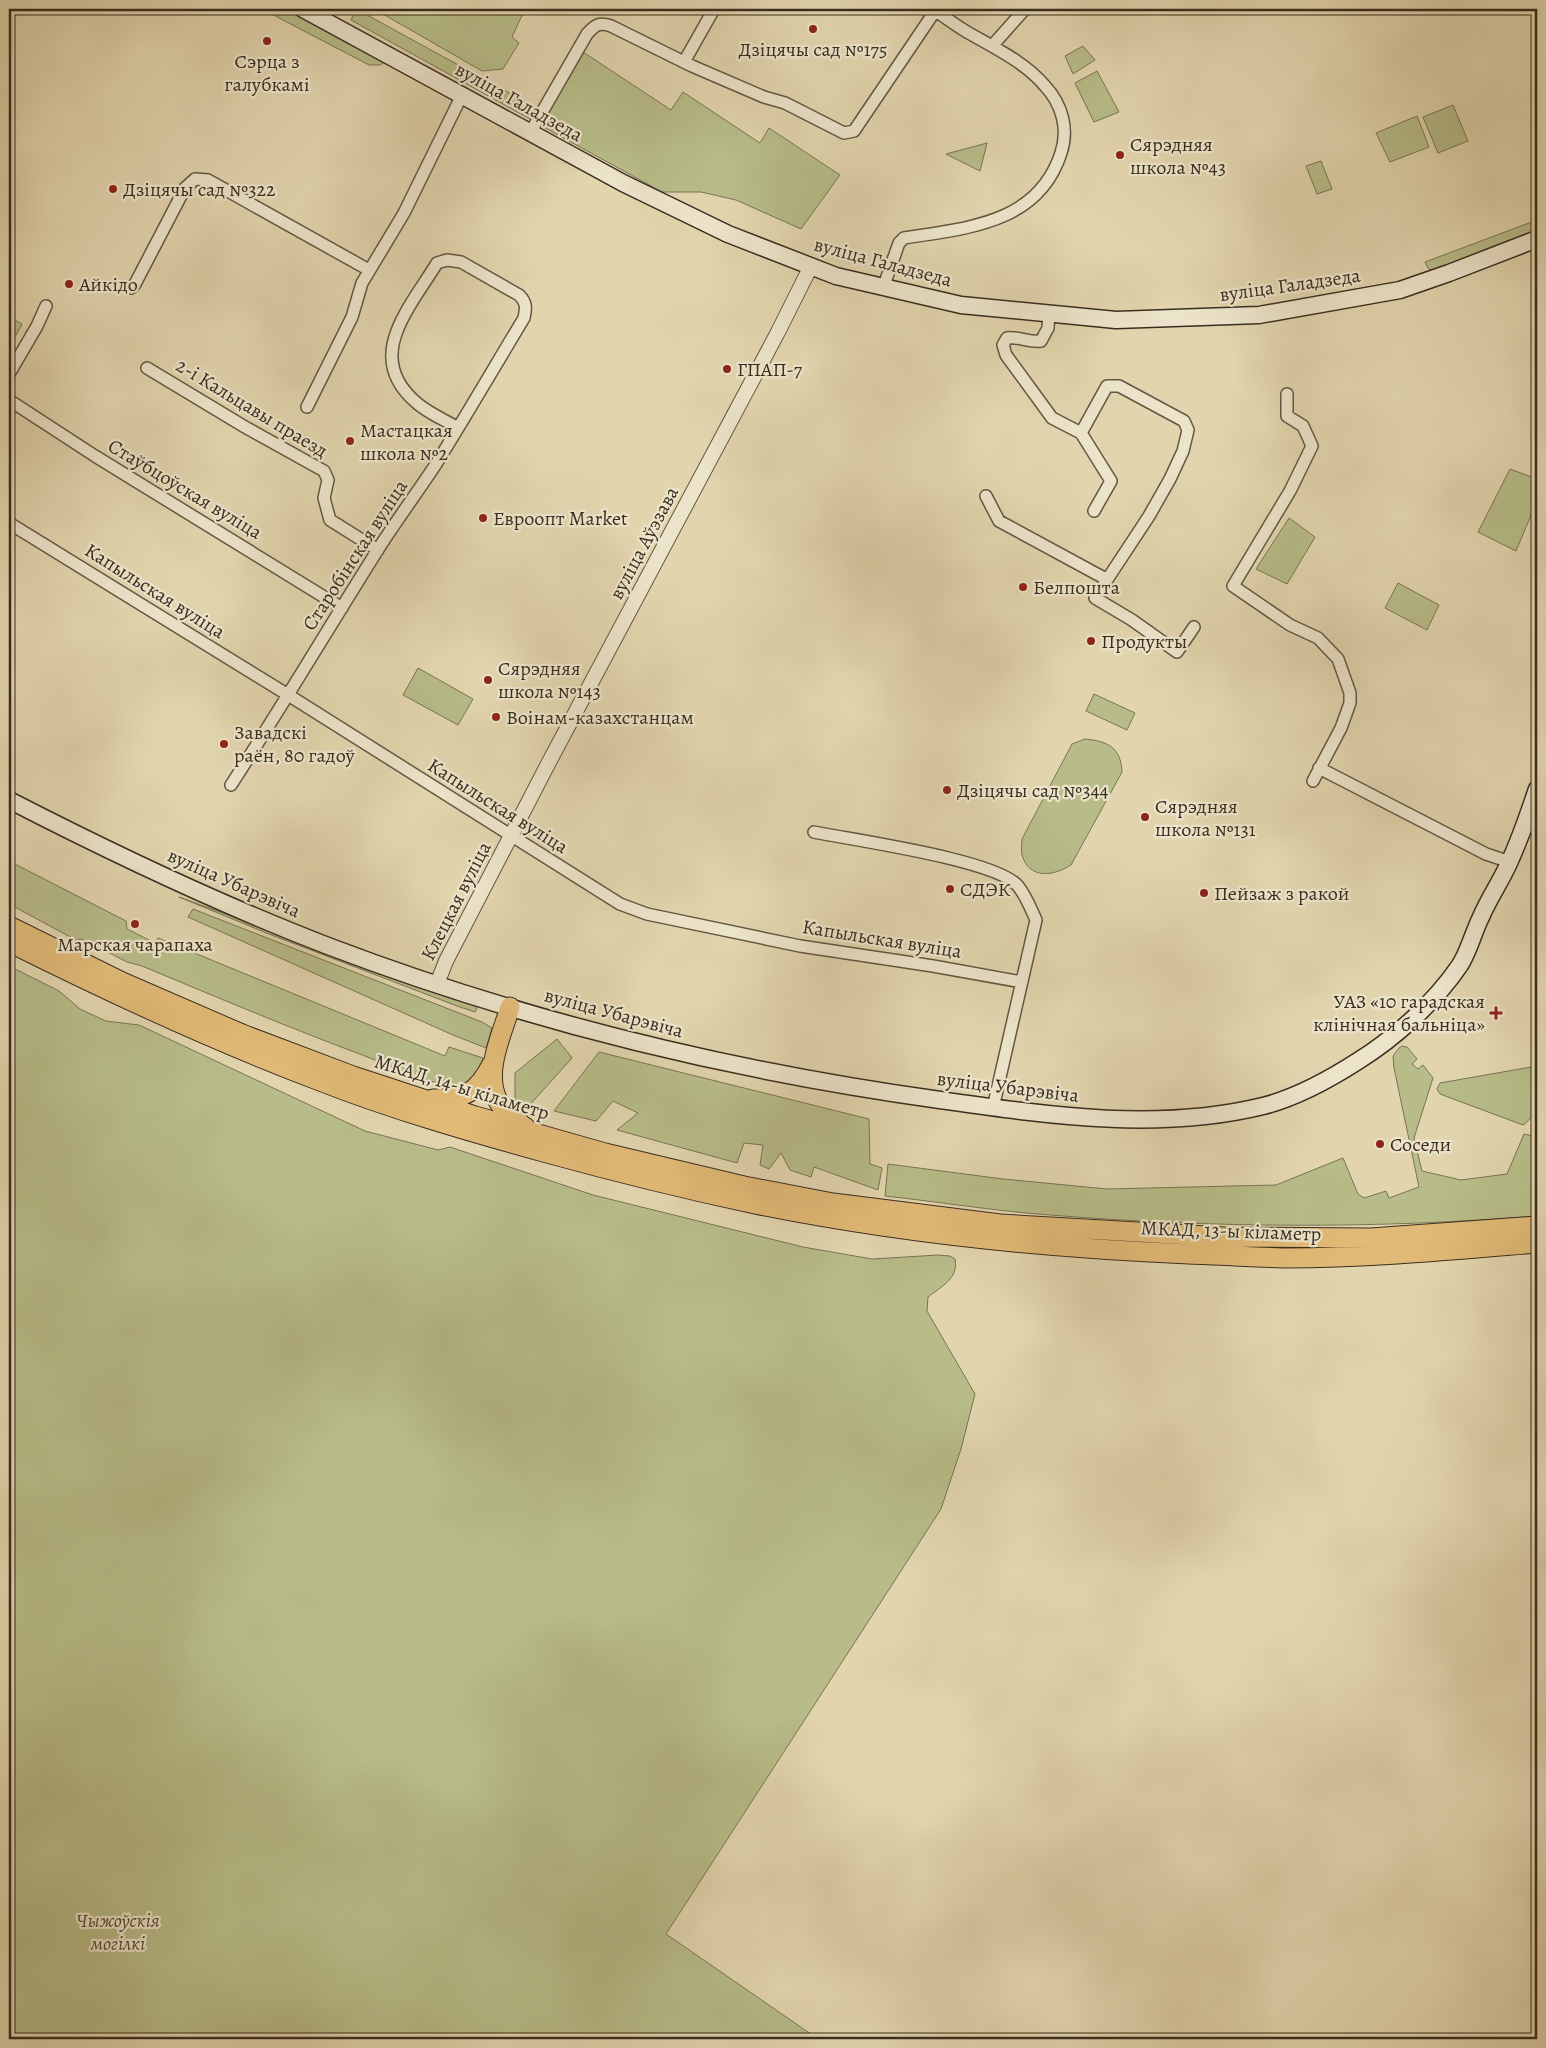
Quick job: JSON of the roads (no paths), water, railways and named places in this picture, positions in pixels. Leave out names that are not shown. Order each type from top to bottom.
[{"type":"highway","name":"МКАД, 14-ы кіламетр","points":[[9,926],[122,982],[242,1034],[353,1076],[424,1100],[605,1153],[744,1186],[924,1223]]},
{"type":"highway","name":"МКАД, 14-ы кіламетр","points":[[9,942],[112,993],[232,1046],[323,1082],[430,1120],[635,1177],[758,1204],[924,1223]]},
{"type":"highway","points":[[9,953],[28,952]]},
{"type":"highway","points":[[510,1007],[495,1059],[493,1084],[499,1102],[505,1110],[532,1133]]},
{"type":"highway","points":[[424,1100],[450,1099],[475,1090],[486,1076],[495,1059]]},
{"type":"highway","name":"МКАД, 13-ы кіламетр","points":[[924,1223],[1000,1224],[1225,1237],[1371,1238],[1537,1226]]},
{"type":"highway","name":"МКАД, 13-ы кіламетр","points":[[924,1223],[1117,1251],[1282,1258],[1384,1256],[1537,1243]]},
{"type":"main road","name":"вуліца Галадзеда","points":[[303,9],[685,215],[728,234],[836,276],[961,305],[1049,321],[1259,315],[1400,290],[1537,239]]},
{"type":"main road","name":"вуліца Галадзеда","points":[[1449,273],[1505,260],[1537,248]]},
{"type":"main road","name":"вуліца Убарэвіча","points":[[9,800],[158,872],[281,927],[374,963],[437,984],[603,1034],[751,1068],[831,1084],[993,1108],[1092,1118],[1169,1119],[1267,1105],[1319,1083],[1356,1063],[1397,1034],[1428,1002],[1462,962],[1480,918],[1510,862],[1537,789]]},
{"type":"street","points":[[684,62],[714,9]]},
{"type":"street","points":[[992,46],[1025,9]]},
{"type":"street","points":[[530,133],[587,34],[594,26],[601,23],[611,26],[684,62],[764,97],[785,103],[844,132],[851,133],[933,10],[1029,70],[1045,84],[1055,98],[1062,116],[1065,139],[1060,156],[1042,190],[1029,202],[1013,212],[994,221],[971,227],[904,238],[899,243],[884,288]]},
{"type":"street","points":[[307,407],[352,317],[362,283],[404,213],[462,95]]},
{"type":"street","points":[[131,288],[135,284],[185,188],[195,179],[208,180],[369,270]]},
{"type":"street","name":"Старобінская вуліца","points":[[231,785],[289,696],[378,550],[436,464],[458,428],[524,318],[526,307],[524,300],[519,295],[461,262],[447,260],[437,263],[400,322],[392,366],[398,383],[419,405],[458,428]]},
{"type":"street","name":"вуліца Аўэзава","points":[[511,837],[811,266]]},
{"type":"street","points":[[9,374],[37,326],[46,306]]},
{"type":"street","points":[[1049,321],[1041,341],[1033,342],[1015,337],[1007,338],[1003,345],[1006,355],[1052,418],[1081,433],[1111,481],[1094,511]]},
{"type":"street","name":"2-і Кальцавы праезд","points":[[147,368],[245,427],[324,471],[328,480],[324,498],[330,520],[378,550]]},
{"type":"street","points":[[1081,433],[1107,386],[1119,386],[1184,420],[1188,430],[1183,451],[1170,479],[1149,516],[1095,598],[1132,620],[1176,652],[1194,626]]},
{"type":"street","points":[[1287,394],[1287,416],[1303,426],[1312,446],[1290,491],[1233,586],[1290,625],[1318,638],[1338,659],[1350,693],[1350,703],[1341,728],[1313,781]]},
{"type":"street","name":"Стаўбцоўская вуліца","points":[[9,400],[95,456],[342,608]]},
{"type":"street","points":[[986,496],[999,521],[1106,579]]},
{"type":"street","name":"Капыльская вуліца","points":[[9,523],[289,696],[611,899],[647,914],[800,946],[933,966],[1022,982]]},
{"type":"street","points":[[1319,768],[1486,854],[1510,862]]},
{"type":"street","points":[[814,832],[962,861],[1000,874],[1018,886],[1036,920],[993,1108]]},
{"type":"street","name":"Клецкая вуліца","points":[[437,984],[446,961],[511,837]]},
{"type":"place","name":"Дзіцячы сад №175","points":[[813,29]]},
{"type":"place","name":"Сэрца з галубкамі","points":[[267,41]]},
{"type":"place","name":"Сярэдняя школа №43","points":[[1120,155]]},
{"type":"place","name":"Дзіцячы сад №322","points":[[113,189]]},
{"type":"place","name":"Айкідо","points":[[69,284]]},
{"type":"place","name":"ГПАП-7","points":[[727,369]]},
{"type":"place","name":"Мастацкая школа №2","points":[[350,441]]},
{"type":"place","name":"Евроопт Market","points":[[483,518]]},
{"type":"place","name":"Белпошта","points":[[1023,587]]},
{"type":"place","name":"Продукты","points":[[1091,641]]},
{"type":"place","name":"Сярэдняя школа №143","points":[[488,680]]},
{"type":"place","name":"Воінам-казахстанцам","points":[[496,717]]},
{"type":"place","name":"Завадскі раён, 80 гадоў","points":[[224,744]]},
{"type":"place","name":"Дзіцячы сад №344","points":[[947,790]]},
{"type":"place","name":"Сярэдняя школа №131","points":[[1145,817]]},
{"type":"place","name":"СДЭК","points":[[950,889]]},
{"type":"place","name":"Пейзаж з ракой","points":[[1204,893]]},
{"type":"place","name":"Марская чарапаха","points":[[135,924]]},
{"type":"place","name":"УАЗ «10 гарадская клінічная бальніца»","points":[[1496,1013]]},
{"type":"place","name":"Соседи","points":[[1380,1144]]},
{"type":"park label","name":"Чыжоўскія могілкі","points":[[118,1932]]}]
